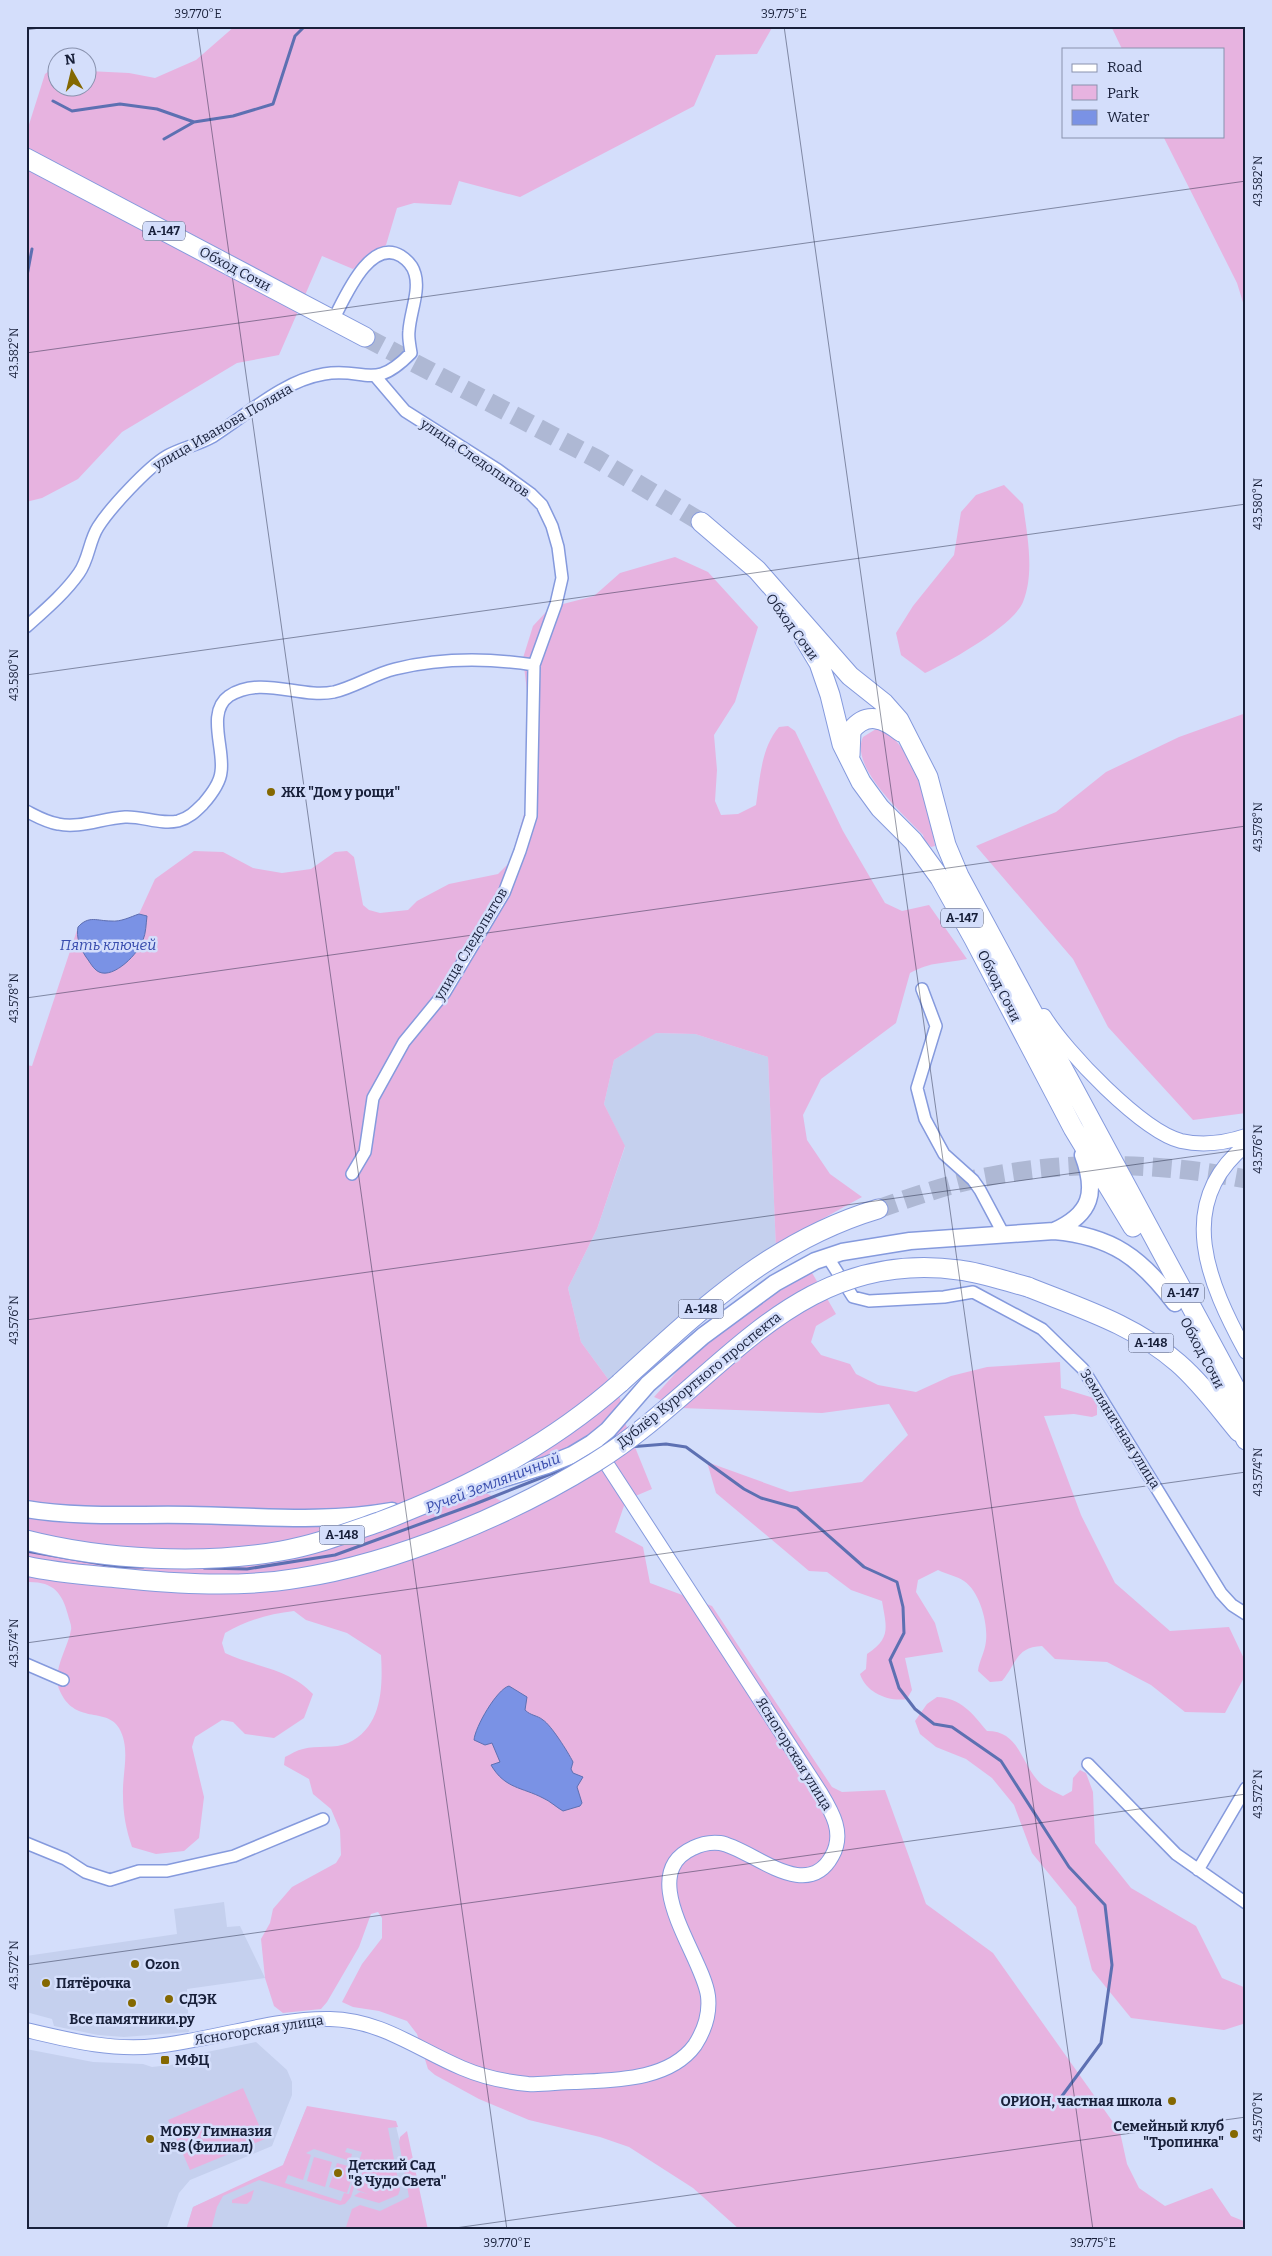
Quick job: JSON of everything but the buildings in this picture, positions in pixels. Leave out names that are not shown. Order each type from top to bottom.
[{"type":"main road","name":"Обход Сочи","points":[[26,158],[365,337]]},
{"type":"main road","name":"Обход Сочи","points":[[701,522],[772,586],[850,676],[892,710],[909,739],[933,791],[952,861],[1122,1176]]},
{"type":"main road","name":"Обход Сочи","points":[[733,550],[800,633],[819,663],[830,695],[842,744],[861,782],[871,797],[913,841],[940,878],[1073,1128],[1158,1269],[1215,1373],[1246,1440]]},
{"type":"main road","name":"А-147","points":[[851,762],[849,744],[851,731],[855,726],[870,718],[885,720],[909,739]]},
{"type":"main road","name":"А-147","points":[[1054,1231],[1077,1218],[1090,1198],[1090,1172],[1073,1128]]},
{"type":"main road","name":"А-147","points":[[1122,1176],[1142,1205],[1246,1381]]},
{"type":"main road","name":"А-147","points":[[1122,1176],[1137,1208],[1246,1408]]},
{"type":"main road","name":"А-148","points":[[26,1540],[98,1554],[173,1558],[253,1556],[317,1542],[425,1503],[514,1459],[562,1430],[620,1383],[726,1289],[757,1267],[826,1228],[878,1209]]},
{"type":"main road","name":"А-147","points":[[1054,1231],[1093,1237],[1114,1245],[1155,1277],[1175,1303]]},
{"type":"main road","points":[[26,1508],[62,1515],[205,1516],[312,1520],[363,1516],[394,1511],[494,1482],[572,1455],[608,1430],[648,1384],[703,1336],[775,1283],[827,1256],[910,1241],[1054,1231]]},
{"type":"main road","name":"Дублёр Курортного проспекта","points":[[26,1566],[133,1580],[212,1584],[260,1583],[300,1578],[354,1566],[436,1540],[515,1505],[596,1462],[647,1426],[774,1318],[824,1289],[875,1272],[930,1268],[986,1275],[1028,1288],[1128,1329],[1165,1352],[1196,1381],[1246,1440]]},
{"type":"street","points":[[333,320],[355,278],[372,261],[389,253],[397,254],[411,264],[415,274],[416,286],[409,332],[411,354],[394,370],[376,377]]},
{"type":"street","name":"улица Иванова Поляна","points":[[26,627],[64,591],[80,572],[98,527],[155,464],[168,456],[211,437],[264,402],[312,377],[337,373],[376,377]]},
{"type":"street","name":"улица Следопытов","points":[[352,1174],[365,1152],[374,1098],[404,1042],[445,992],[500,901],[520,851],[531,816],[534,665],[556,604],[562,578],[558,547],[552,526],[542,505],[498,470],[405,410],[376,377]]},
{"type":"street","points":[[26,811],[46,821],[70,825],[128,817],[169,822],[193,815],[207,800],[218,780],[221,765],[218,717],[222,704],[229,696],[238,692],[261,688],[334,692],[394,669],[446,662],[493,661],[534,665]]},
{"type":"street","name":"А-147","points":[[1010,970],[1026,986],[1065,1046],[1146,1122],[1171,1138],[1197,1143],[1221,1143],[1246,1136]]},
{"type":"street","points":[[922,989],[936,1026],[917,1088],[925,1119],[937,1145],[944,1154],[966,1173],[980,1190],[1004,1235]]},
{"type":"street","name":"А-147","points":[[1246,1145],[1224,1165],[1212,1184],[1206,1208],[1204,1231],[1207,1255],[1214,1284],[1225,1314],[1246,1352]]},
{"type":"street","name":"Земляничная улица","points":[[827,1256],[854,1297],[869,1301],[944,1297],[973,1292],[1042,1329],[1083,1369],[1221,1593],[1232,1605],[1246,1614]]},
{"type":"street","name":"Ясногорская улица","points":[[26,2030],[95,2046],[136,2048],[299,2021],[330,2019],[377,2026],[462,2068],[496,2079],[530,2084],[620,2079],[650,2073],[674,2064],[693,2047],[701,2035],[707,2017],[708,1996],[702,1976],[669,1898],[669,1879],[673,1866],[681,1855],[693,1848],[719,1843],[729,1845],[776,1870],[793,1874],[809,1873],[822,1868],[831,1857],[836,1845],[838,1829],[834,1816],[820,1792],[592,1442]]},
{"type":"street","points":[[26,1664],[63,1680]]},
{"type":"street","points":[[1088,1764],[1176,1854],[1246,1903]]},
{"type":"street","points":[[1198,1870],[1246,1788]]},
{"type":"street","points":[[26,1843],[65,1859],[85,1872],[110,1880],[139,1871],[167,1870],[234,1856],[323,1819]]},
{"type":"shaded area","points":[[655,1033],[695,1034],[768,1057],[776,1250],[619,1394],[581,1342],[568,1288],[597,1229],[625,1147],[604,1104],[614,1060]]},
{"type":"shaded area","points":[[224,1902],[227,1927],[240,1926],[265,1978],[187,1989],[189,2032],[124,2037],[98,2035],[54,2026],[52,2019],[26,2012],[26,1956],[177,1934],[174,1909]]},
{"type":"shaded area","name":"МОБУ Гимназия №8 (Филиал)","points":[[256,2042],[287,2070],[292,2082],[292,2095],[272,2146],[190,2180],[179,2193],[166,2230],[27,2230],[26,2049],[93,2062],[143,2064],[152,2067],[178,2064],[197,2054]]},
{"type":"shaded area","name":"Детский Сад \"8 Чудо Света\"","points":[[306,2109],[396,2126],[420,2230],[186,2230],[193,2207],[282,2168]]},
{"type":"green space","points":[[235,26],[773,26],[757,54],[716,55],[694,106],[520,197],[459,181],[451,205],[414,203],[397,208],[386,245],[353,269],[322,256],[279,355],[237,363],[122,432],[78,479],[42,498],[26,502],[26,134],[45,74],[48,72],[48,98],[98,98],[98,71],[129,73],[155,78],[196,60]]},
{"type":"green space","points":[[1111,26],[1246,26],[1246,312],[1237,283],[1164,138],[1224,138],[1224,48],[1122,48]]},
{"type":"green space","points":[[1004,485],[1023,504],[1028,541],[1029,578],[1023,602],[1007,622],[994,632],[964,652],[925,673],[901,655],[896,633],[913,606],[954,555],[961,512],[976,495]]},
{"type":"green space","points":[[675,557],[708,572],[758,627],[735,702],[714,735],[717,770],[715,801],[721,815],[738,814],[756,805],[760,774],[768,744],[779,727],[788,726],[795,731],[843,831],[885,903],[902,911],[929,905],[967,959],[932,965],[910,973],[896,1023],[821,1079],[803,1115],[807,1140],[830,1174],[862,1197],[815,1223],[776,1250],[768,1057],[695,1034],[656,1033],[614,1060],[604,1104],[625,1146],[597,1229],[568,1288],[581,1342],[619,1394],[626,1425],[652,1489],[626,1500],[615,1532],[643,1547],[650,1583],[712,1606],[832,1787],[842,1792],[885,1790],[926,1904],[993,1953],[1120,2132],[1127,2164],[1139,2188],[1165,2206],[1212,2188],[1231,2216],[1246,2222],[1246,2230],[740,2230],[693,2188],[629,2147],[600,2137],[529,2120],[479,2099],[435,2075],[428,2069],[417,2034],[407,2021],[379,2011],[353,2007],[342,2002],[362,1964],[382,1938],[382,1918],[378,1912],[371,1914],[359,1947],[321,2009],[283,2013],[274,2006],[265,1978],[261,1939],[270,1923],[273,1909],[292,1887],[336,1863],[341,1855],[340,1830],[331,1809],[313,1794],[309,1779],[284,1765],[285,1757],[303,1749],[343,1745],[359,1736],[368,1727],[378,1705],[381,1655],[347,1633],[306,1620],[294,1611],[258,1618],[225,1633],[222,1643],[225,1653],[282,1673],[304,1685],[313,1694],[304,1718],[274,1738],[245,1734],[233,1722],[222,1720],[195,1737],[192,1747],[204,1797],[199,1838],[184,1851],[156,1854],[132,1847],[130,1841],[123,1802],[125,1744],[119,1728],[106,1718],[81,1712],[73,1708],[65,1700],[59,1689],[57,1682],[59,1667],[71,1628],[66,1607],[59,1594],[50,1586],[26,1582],[26,1065],[32,1066],[78,927],[90,920],[118,921],[139,914],[155,879],[194,851],[223,852],[253,868],[282,873],[311,869],[335,852],[347,851],[354,857],[363,905],[369,910],[380,913],[408,910],[417,901],[449,884],[498,874],[510,862],[527,804],[530,716],[523,658],[533,626],[546,612],[563,604],[594,596],[620,573]],"holes":[[[554,1470],[551,1498],[518,1510],[486,1493],[484,1485]]]},
{"type":"green space","points":[[1246,713],[1246,1113],[1193,1120],[1108,1027],[1073,959],[976,846],[1056,812],[1106,772],[1179,737]]},
{"type":"green space","points":[[876,729],[882,729],[892,736],[910,758],[926,801],[935,846],[931,847],[923,835],[892,803],[871,776],[864,762],[861,749],[863,737]]},
{"type":"green space","points":[[811,1271],[836,1314],[816,1326],[811,1342],[821,1355],[850,1364],[856,1374],[878,1385],[916,1392],[951,1376],[987,1367],[1060,1362],[1061,1388],[1097,1399],[1097,1415],[1092,1417],[1074,1414],[1044,1416],[1081,1515],[1115,1583],[1170,1631],[1229,1627],[1246,1663],[1246,1674],[1225,1713],[1185,1712],[1151,1685],[1107,1662],[1055,1659],[1042,1646],[1027,1649],[1018,1657],[1002,1681],[990,1682],[978,1671],[986,1634],[986,1626],[979,1600],[970,1586],[964,1581],[938,1570],[918,1580],[916,1592],[935,1623],[943,1652],[905,1658],[912,1690],[907,1699],[893,1699],[879,1695],[867,1686],[860,1674],[866,1669],[867,1654],[884,1637],[886,1625],[882,1601],[851,1590],[827,1572],[809,1571],[716,1493],[707,1462],[790,1492],[862,1482],[908,1435],[889,1404],[822,1413],[680,1408],[654,1397],[727,1316]]},
{"type":"green space","points":[[937,1697],[959,1703],[987,1731],[998,1732],[1006,1736],[1013,1742],[1039,1782],[1053,1791],[1063,1796],[1072,1791],[1073,1778],[1080,1770],[1086,1773],[1093,1792],[1095,1843],[1131,1888],[1196,1926],[1222,1978],[1246,1988],[1246,2023],[1224,2030],[1131,2018],[1092,1970],[1076,1907],[1032,1853],[1014,1805],[992,1778],[966,1759],[936,1747],[920,1734],[915,1721],[927,1704]]},
{"type":"green space","points":[[243,2088],[265,2139],[190,2170],[168,2120]]},
{"type":"green space","points":[[307,2106],[396,2121],[398,2127],[388,2128],[400,2190],[398,2195],[379,2203],[354,2196],[360,2192],[368,2194],[357,2190],[364,2166],[358,2164],[362,2152],[347,2148],[345,2152],[352,2154],[350,2161],[314,2149],[306,2153],[311,2155],[303,2180],[288,2175],[285,2183],[341,2201],[344,2193],[349,2194],[357,2167],[360,2168],[351,2197],[345,2204],[340,2205],[259,2180],[223,2196],[217,2207],[211,2230],[186,2230],[193,2207],[283,2165]]},
{"type":"green space","points":[[407,2131],[428,2230],[345,2230],[352,2209],[360,2205],[380,2211],[409,2197],[399,2142],[400,2137]]},
{"type":"green space","points":[[314,2157],[332,2162],[325,2187],[307,2181]]},
{"type":"green space","points":[[337,2163],[355,2168],[347,2193],[329,2187]]},
{"type":"green space","points":[[254,2190],[251,2200],[247,2204],[232,2203],[232,2200]]},
{"type":"water","name":"Пять ключей","points":[[139,914],[147,916],[144,937],[137,951],[125,964],[112,972],[97,971],[80,946],[78,927],[90,920],[118,921]]},
{"type":"water","points":[[509,1686],[527,1697],[525,1710],[541,1718],[550,1727],[573,1762],[571,1769],[573,1773],[583,1777],[577,1787],[582,1803],[580,1806],[563,1811],[546,1799],[508,1783],[496,1773],[491,1765],[500,1762],[492,1743],[485,1745],[474,1740],[478,1726],[487,1709],[499,1694]]},
{"type":"waterway","points":[[164,139],[194,122],[233,116],[273,104],[295,36],[305,26]]},
{"type":"waterway","points":[[53,101],[72,111],[120,104],[157,109],[194,122]]},
{"type":"waterway","points":[[26,281],[32,249]]},
{"type":"waterway","name":"Ручей Земляничный","points":[[607,1441],[614,1436],[618,1439]]},
{"type":"waterway","name":"Ручей Земляничный","points":[[629,1447],[666,1444],[686,1447],[744,1489],[761,1498],[797,1508],[864,1567],[897,1582],[903,1607],[904,1633],[890,1660],[899,1688],[915,1709],[934,1724],[952,1727],[1001,1761],[1069,1867],[1105,1905],[1112,1965],[1101,2043],[1062,2096]]},
{"type":"waterway","name":"Ручей Земляничный","points":[[204,1568],[247,1569],[335,1555],[475,1504],[571,1466],[585,1456]]},
{"type":"waterway","name":"Ручей Земляничный","points":[[26,1551],[119,1567],[143,1567]]},
{"type":"tunnel","points":[[365,337],[597,459],[701,522]]},
{"type":"tunnel","points":[[878,1209],[962,1182],[1054,1167],[1151,1167],[1246,1179]]},
{"type":"place","name":"ЖК \"Дом у рощи\"","points":[[271,792]]},
{"type":"place","name":"Ozon","points":[[135,1964]]},
{"type":"place","name":"Пятёрочка","points":[[46,1983]]},
{"type":"place","name":"СДЭК","points":[[169,1999]]},
{"type":"place","name":"Все памятники.ру","points":[[132,2003]]},
{"type":"place","name":"МФЦ","points":[[165,2060]]},
{"type":"place","name":"ОРИОН, частная школа","points":[[1172,2101]]},
{"type":"place","name":"Семейный клуб \"Тропинка\"","points":[[1234,2134]]},
{"type":"place","name":"МОБУ Гимназия №8 (Филиал)","points":[[150,2139]]},
{"type":"place","name":"Детский Сад \"8 Чудо Света\"","points":[[338,2173]]}]
